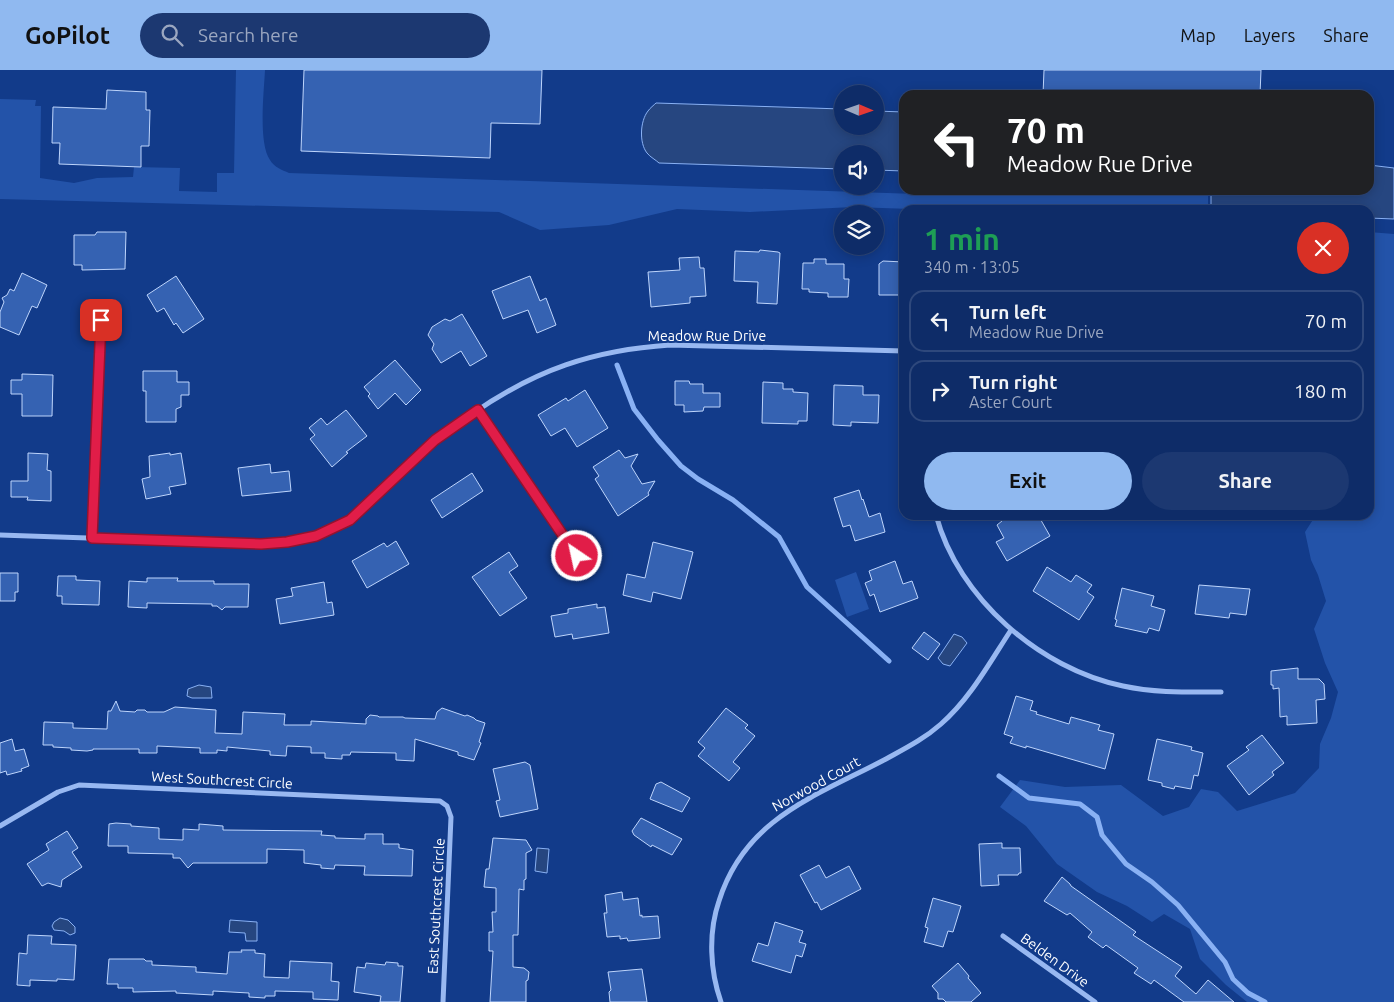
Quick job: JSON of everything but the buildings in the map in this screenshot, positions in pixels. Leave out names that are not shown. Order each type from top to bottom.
[{"type":"street","points":[[92,538],[101,320]]},
{"type":"street","name":"Meadow Rue Drive","points":[[0,534],[261,544],[287,542],[316,536],[350,520],[435,440],[511,388],[559,366],[591,356],[635,348],[670,345],[899,351]]},
{"type":"street","points":[[478,410],[577,556]]},
{"type":"street","points":[[938,520],[948,548],[963,574],[980,597],[1012,630],[1033,648],[1058,663],[1091,677],[1122,686],[1154,691],[1221,692]]},
{"type":"street","name":"Norwood Court","points":[[721,1002],[713,968],[712,940],[715,911],[733,866],[749,844],[767,826],[787,811],[911,746],[941,724],[959,706],[1012,630]]},
{"type":"street","name":"West Southcrest Circle","points":[[0,826],[58,792],[79,785],[435,800],[444,803],[450,810]]},
{"type":"street","name":"East Southcrest Circle","points":[[443,1002],[451,837],[450,810]]},
{"type":"street","name":"Belden Drive","points":[[1003,936],[1095,1002]]},
{"type":"shaded area","points":[[236,70],[265,70],[263,130],[266,152],[274,165],[289,173],[834,191],[834,195],[884,195],[884,193],[899,193],[899,195],[1208,195],[1208,205],[899,205],[899,209],[884,208],[884,205],[834,205],[834,208],[750,212],[677,209],[609,225],[540,230],[499,212],[0,199],[0,99],[36,100],[35,106],[41,106],[40,178],[74,183],[97,178],[133,177],[134,167],[180,168],[179,191],[217,192],[217,173],[234,173]]},
{"type":"shaded area","points":[[656,103],[834,109],[834,135],[884,135],[884,111],[899,112],[899,171],[884,170],[884,145],[834,145],[834,169],[659,163],[644,149],[642,126],[645,115]]},
{"type":"shaded area","points":[[1374,166],[1394,168],[1394,219],[1374,218],[1374,205],[1211,205],[1211,195],[1374,195]]},
{"type":"shaded area","points":[[1374,232],[1394,234],[1394,1002],[1247,1002],[1226,985],[1200,959],[1190,929],[1164,914],[1152,922],[1127,906],[1097,892],[1057,864],[1026,826],[1000,807],[1020,780],[1065,787],[1121,785],[1163,816],[1189,807],[1201,789],[1218,792],[1237,811],[1295,793],[1319,768],[1320,744],[1331,718],[1338,692],[1325,663],[1314,629],[1326,601],[1311,560],[1305,532],[1313,520],[1374,520]]},
{"type":"shaded area","points":[[856,572],[869,609],[847,617],[835,580]]},
{"type":"shaded area","points":[[954,634],[962,637],[967,643],[950,666],[943,664],[938,658]]},
{"type":"shaded area","points":[[199,685],[211,687],[212,698],[192,698],[187,696],[188,689]]},
{"type":"shaded area","points":[[537,848],[549,849],[547,873],[535,871]]},
{"type":"shaded area","points":[[60,918],[68,920],[75,927],[75,933],[70,935],[64,931],[54,930],[52,926],[54,922]]},
{"type":"shaded area","points":[[230,920],[257,922],[257,941],[246,941],[245,933],[229,932]]},
{"type":"waterway","points":[[617,365],[634,409],[681,466],[698,479],[733,500],[779,537],[807,587],[889,661]]},
{"type":"waterway","points":[[999,776],[1029,798],[1080,804],[1097,817],[1102,835],[1126,864],[1152,882],[1178,905],[1225,962],[1233,979],[1248,993],[1265,1002]]},
{"type":"route","points":[[101,320],[92,538],[261,544],[287,542],[316,536],[350,520],[435,440],[478,410],[577,556]]}]
